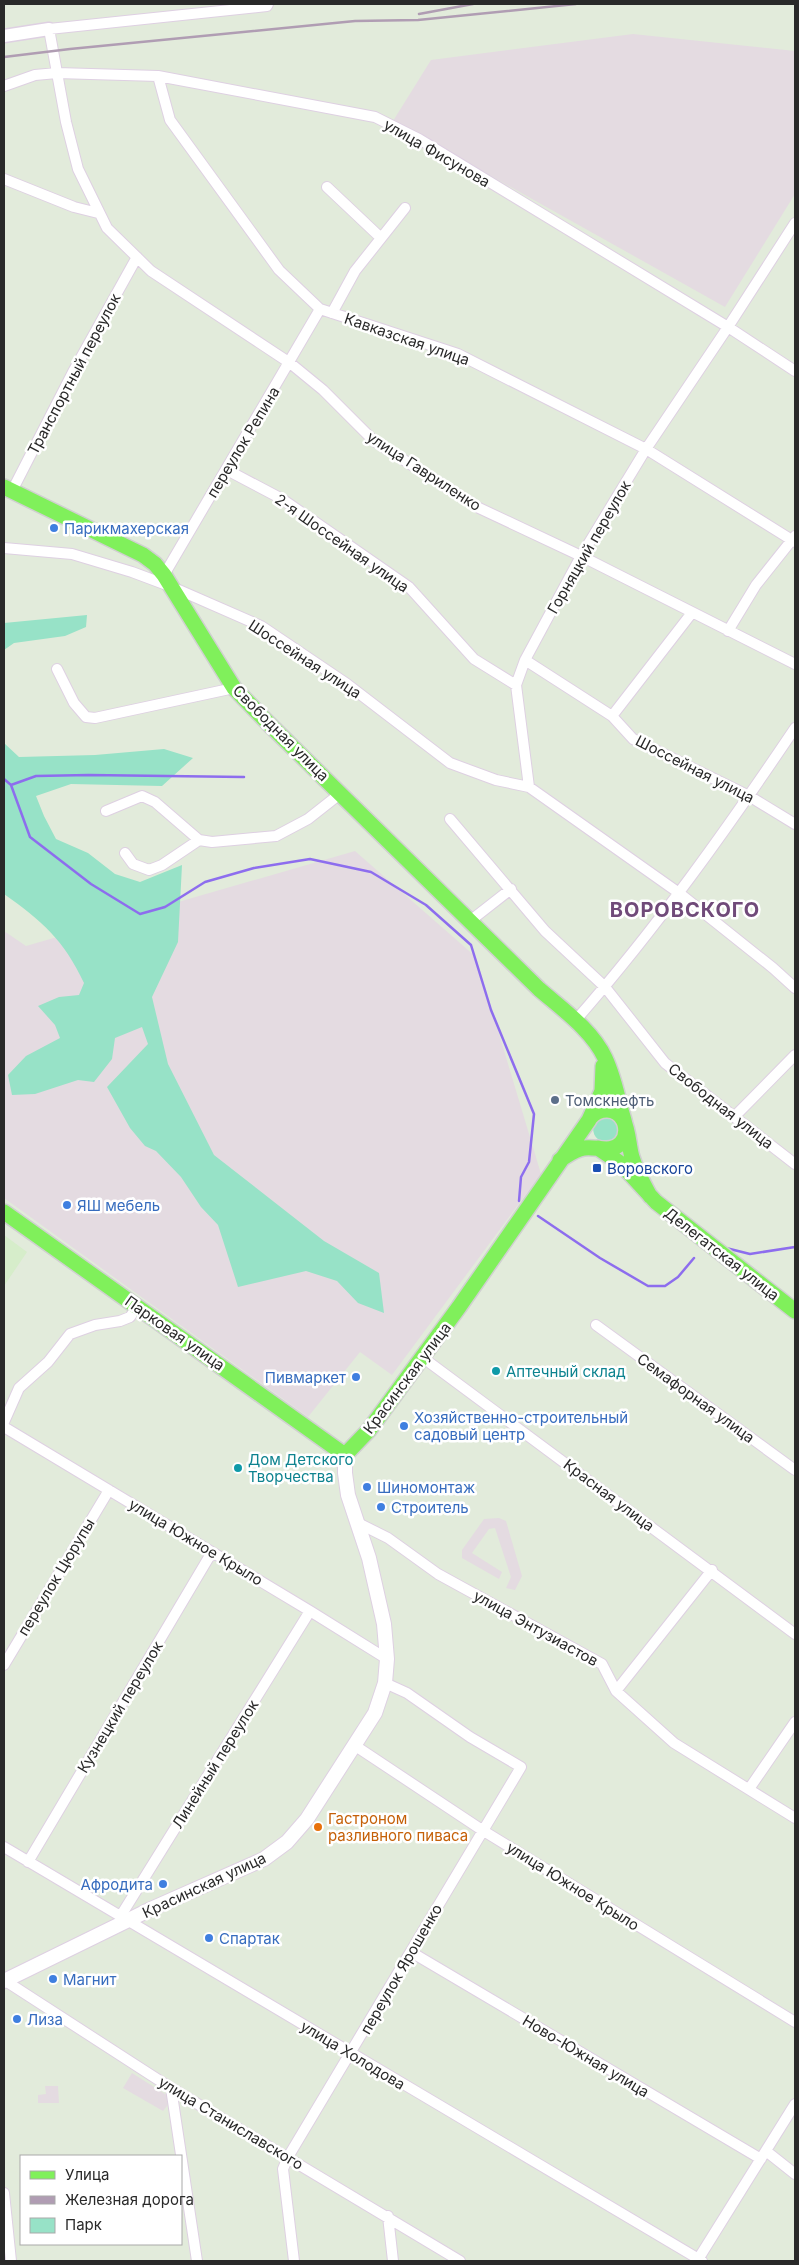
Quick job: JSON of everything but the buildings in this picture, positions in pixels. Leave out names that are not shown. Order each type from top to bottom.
[{"type":"main road","name":"Шоссейная улица","points":[[8,489],[142,555],[155,564],[168,581]]},
{"type":"main road","name":"Свободная улица","points":[[168,581],[234,688],[268,724],[575,1021],[599,1047]]},
{"type":"main road","name":"Красинская улица","points":[[4,1980],[123,1919],[275,1853],[297,1833],[375,1713],[384,1683],[387,1659],[384,1624],[358,1523],[348,1495],[344,1473],[345,1455],[369,1430],[589,1120],[598,1102],[604,1083],[603,1060],[599,1047]]},
{"type":"main road","name":"Делегатская улица","points":[[599,1047],[613,1080],[626,1127],[632,1158],[650,1196]]},
{"type":"main road","points":[[560,1160],[578,1149],[592,1147],[601,1149],[611,1149],[620,1144],[625,1135],[626,1127],[620,1115],[611,1110],[601,1110],[589,1120],[587,1135],[592,1144],[601,1149]]},
{"type":"main road","name":"Делегатская улица","points":[[601,1149],[620,1163],[650,1196],[795,1311]]},
{"type":"main road","name":"Парковая улица","points":[[4,1212],[345,1455]]},
{"type":"street","points":[[4,36],[50,29],[267,5]]},
{"type":"street","name":"улица Гавриленко","points":[[50,29],[66,122],[78,170],[107,228],[151,271],[290,363],[323,390],[374,442],[479,508],[581,556],[691,614],[795,664]]},
{"type":"street","name":"улица Фисунова","points":[[4,86],[35,74],[158,76],[375,117],[419,139],[795,370]]},
{"type":"street","name":"Кавказская улица","points":[[158,76],[170,120],[278,270],[320,309],[458,354],[646,450],[794,539]]},
{"type":"street","points":[[4,179],[74,208],[98,213]]},
{"type":"street","points":[[326,187],[381,238]]},
{"type":"street","points":[[332,313],[354,271],[405,208]]},
{"type":"street","points":[[728,328],[795,223]]},
{"type":"street","name":"Транспортный переулок","points":[[8,489],[138,257]]},
{"type":"street","name":"переулок Репина","points":[[168,581],[227,470],[320,309]]},
{"type":"street","name":"Горняцкий переулок","points":[[529,787],[516,685],[525,660],[581,556],[646,450],[728,328]]},
{"type":"street","name":"2-я Шоссейная улица","points":[[227,470],[282,499],[409,587],[474,658],[516,685]]},
{"type":"street","points":[[728,631],[756,585],[794,539]]},
{"type":"street","points":[[4,548],[72,554],[168,581]]},
{"type":"street","name":"Шоссейная улица","points":[[168,581],[261,626],[347,684],[450,762],[496,780],[529,787]]},
{"type":"street","points":[[612,716],[691,614]]},
{"type":"street","name":"Шоссейная улица","points":[[525,660],[612,716],[633,739],[749,796],[795,824]]},
{"type":"street","points":[[57,669],[74,703],[86,717],[95,718],[234,688]]},
{"type":"street","points":[[575,1021],[605,987],[679,893],[795,728]]},
{"type":"street","points":[[529,787],[679,893],[773,968],[795,988]]},
{"type":"street","points":[[106,811],[142,796],[155,802],[198,840],[212,842],[276,836],[308,819],[341,793]]},
{"type":"street","name":"Свободная улица","points":[[450,819],[545,931],[605,987],[665,1063],[795,1164]]},
{"type":"street","points":[[125,853],[133,864],[149,870],[162,865],[198,840]]},
{"type":"street","points":[[470,921],[511,889]]},
{"type":"street","points":[[735,1116],[795,1055]]},
{"type":"street","points":[[4,1422],[19,1388],[48,1362],[70,1334],[95,1325],[120,1321],[130,1316],[137,1307]]},
{"type":"street","name":"Семафорная улица","points":[[596,1325],[795,1470]]},
{"type":"street","name":"Красная улица","points":[[422,1357],[712,1570],[795,1634]]},
{"type":"street","name":"улица Южное Крыло","points":[[4,1427],[387,1659]]},
{"type":"street","name":"переулок Цюрупы","points":[[4,1665],[109,1490]]},
{"type":"street","name":"улица Энтузиастов","points":[[358,1523],[388,1538],[438,1574],[602,1664],[616,1691],[674,1743],[795,1818]]},
{"type":"street","name":"Кузнецкий переулок","points":[[28,1862],[212,1552]]},
{"type":"street","points":[[616,1691],[712,1570]]},
{"type":"street","name":"Линейный переулок","points":[[123,1919],[310,1611]]},
{"type":"street","name":"переулок Ярошенко","points":[[294,2261],[283,2169],[288,2157],[521,1767],[470,1737],[407,1693],[384,1683]]},
{"type":"street","points":[[749,1788],[795,1722]]},
{"type":"street","name":"улица Южное Крыло","points":[[354,1745],[482,1830],[795,2022]]},
{"type":"street","name":"улица Холодова","points":[[4,1848],[699,2260]]},
{"type":"street","name":"Ново-Южная улица","points":[[411,1952],[795,2174]]},
{"type":"street","name":"улица Станиславского","points":[[4,1980],[172,2088],[388,2216],[460,2261]]},
{"type":"street","points":[[172,2088],[182,2155]]},
{"type":"street","points":[[699,2260],[795,2104]]},
{"type":"street","points":[[182,2157],[197,2261]]},
{"type":"street","points":[[4,2193],[11,2261]]},
{"type":"street","points":[[388,2216],[393,2261]]},
{"type":"shaded area","points":[[633,34],[795,51],[795,194],[725,307],[393,121],[431,60]]},
{"type":"shaded area","points":[[355,851],[476,957],[541,1174],[392,1375],[360,1352],[308,1417],[4,1198],[4,931],[26,946]]},
{"type":"shaded area","points":[[4,1235],[27,1252],[4,1286]]},
{"type":"shaded area","points":[[499,1518],[506,1521],[522,1576],[515,1590],[506,1588],[511,1577],[495,1528],[489,1529],[472,1553],[502,1572],[499,1579],[462,1558],[462,1550],[484,1519]]},
{"type":"shaded area","points":[[132,2073],[168,2096],[167,2106],[163,2111],[123,2088]]},
{"type":"shaded area","points":[[45,2086],[58,2086],[59,2103],[38,2103],[38,2095],[46,2094]]},
{"type":"green space","points":[[87,615],[86,627],[65,636],[14,643],[4,650],[4,623]]},
{"type":"green space","points":[[4,743],[19,757],[95,755],[164,749],[193,758],[162,786],[71,784],[36,796],[56,839],[88,853],[115,874],[140,882],[182,865],[178,942],[152,997],[168,1064],[214,1155],[324,1241],[379,1273],[384,1313],[358,1303],[337,1281],[306,1271],[238,1287],[218,1225],[201,1207],[181,1177],[156,1151],[145,1146],[130,1128],[107,1087],[148,1044],[142,1027],[115,1038],[112,1059],[94,1082],[78,1080],[35,1094],[12,1095],[8,1075],[26,1056],[60,1038],[55,1025],[38,1006],[59,997],[79,995],[84,983],[68,955],[51,932],[30,913],[4,894]]},
{"type":"green space","points":[[601,1116],[614,1117],[620,1133],[611,1142],[600,1140],[594,1134],[593,1127]]},
{"type":"waterway","points":[[4,779],[11,785],[36,776],[244,777]]},
{"type":"waterway","points":[[11,785],[30,837],[91,884],[140,914],[165,907],[205,882],[254,868],[310,859],[371,872],[426,905],[471,945],[491,1010],[534,1114],[529,1162],[521,1177],[519,1201]]},
{"type":"waterway","points":[[538,1216],[600,1258],[648,1286],[665,1286],[678,1277],[694,1258]]},
{"type":"waterway","points":[[726,1248],[750,1254],[795,1247]]},
{"type":"railway","points":[[419,14],[473,4]]},
{"type":"railway","points":[[4,57],[355,21],[418,20],[576,4]]},
{"type":"place","name":"Парикмахерская","points":[[54,528]]},
{"type":"place","name":"Томскнефть","points":[[555,1100]]},
{"type":"place","name":"Воровского","points":[[597,1168]]},
{"type":"place","name":"ЯШ мебель","points":[[67,1205]]},
{"type":"place","name":"Аптечный склад","points":[[496,1371]]},
{"type":"place","name":"Пивмаркет","points":[[356,1377]]},
{"type":"place","name":"Хозяйственно-строительный садовый центр","points":[[404,1426]]},
{"type":"place","name":"Дом Детского Творчества","points":[[238,1468]]},
{"type":"place","name":"Шиномонтаж","points":[[367,1487]]},
{"type":"place","name":"Строитель","points":[[381,1507]]},
{"type":"place","name":"Гастроном разливного пиваса","points":[[318,1827]]},
{"type":"place","name":"Афродита","points":[[163,1884]]},
{"type":"place","name":"Спартак","points":[[209,1938]]},
{"type":"place","name":"Магнит","points":[[53,1979]]},
{"type":"place","name":"Лиза","points":[[17,2019]]},
{"type":"district","name":"ВОРОВСКОГО","points":[[685,910]]}]
